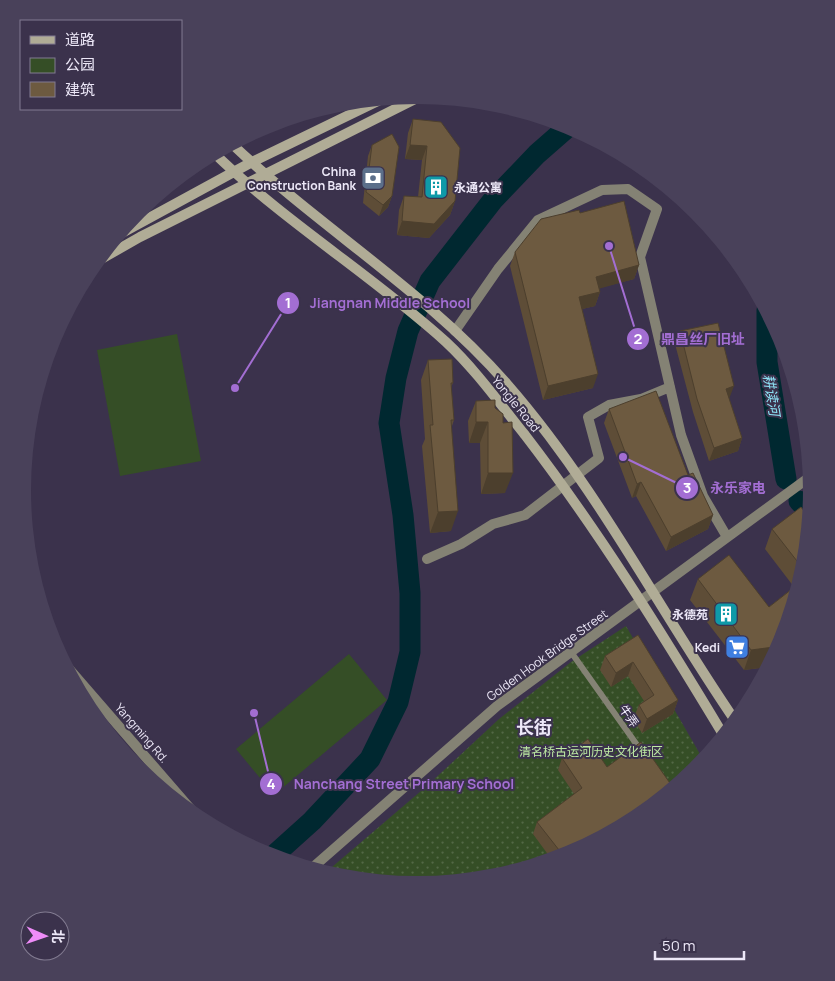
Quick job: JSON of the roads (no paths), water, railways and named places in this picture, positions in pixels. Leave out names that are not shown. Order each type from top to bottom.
[{"type":"main road","points":[[113,252],[404,105]]},
{"type":"main road","points":[[136,226],[252,162],[362,109]]},
{"type":"main road","name":"Yongle Road","points":[[238,149],[264,174],[443,319],[507,384],[578,476],[732,715]]},
{"type":"main road","name":"Yongle Road","points":[[220,159],[246,184],[410,310],[447,343],[494,396],[564,486],[720,730]]},
{"type":"street","points":[[455,331],[498,269],[538,220],[602,190],[628,188],[657,209],[640,256],[681,435],[703,496],[727,537]]},
{"type":"street","points":[[427,559],[461,544],[493,524],[525,515],[599,458],[588,417],[609,405],[641,399],[670,387]]},
{"type":"street","name":"Golden Hook Bridge Street","points":[[317,864],[497,706],[804,481]]},
{"type":"street","name":"Yangming Rd.","points":[[87,690],[163,781]]},
{"type":"lane","name":"牛弄","points":[[571,652],[647,761]]},
{"type":"waterway","points":[[279,851],[312,821],[370,759],[398,702],[410,652],[410,593],[403,515],[389,423],[396,378],[408,331],[430,281],[493,200],[537,154],[561,133]]},
{"type":"waterway","name":"耕读河","points":[[767,327],[767,362],[786,479]]},
{"type":"waterway","points":[[799,501],[803,506]]},
{"type":"place","name":"China Construction Bank","points":[[373,178]]},
{"type":"place","name":"永通公寓","points":[[436,187]]},
{"type":"place","name":"鼎昌丝厂旧址","points":[[609,246]]},
{"type":"place","name":"Jiangnan Middle School","points":[[235,388]]},
{"type":"place","name":"永乐家电","points":[[623,457]]},
{"type":"place","name":"永德苑","points":[[726,614]]},
{"type":"place","name":"Kedi","points":[[737,647]]},
{"type":"place","name":"Nanchang Street Primary School","points":[[254,713]]},
{"type":"district","name":"长街","points":[[534,727]]},
{"type":"park label","name":"清名桥古运河历史文化街区","points":[[591,751]]}]
